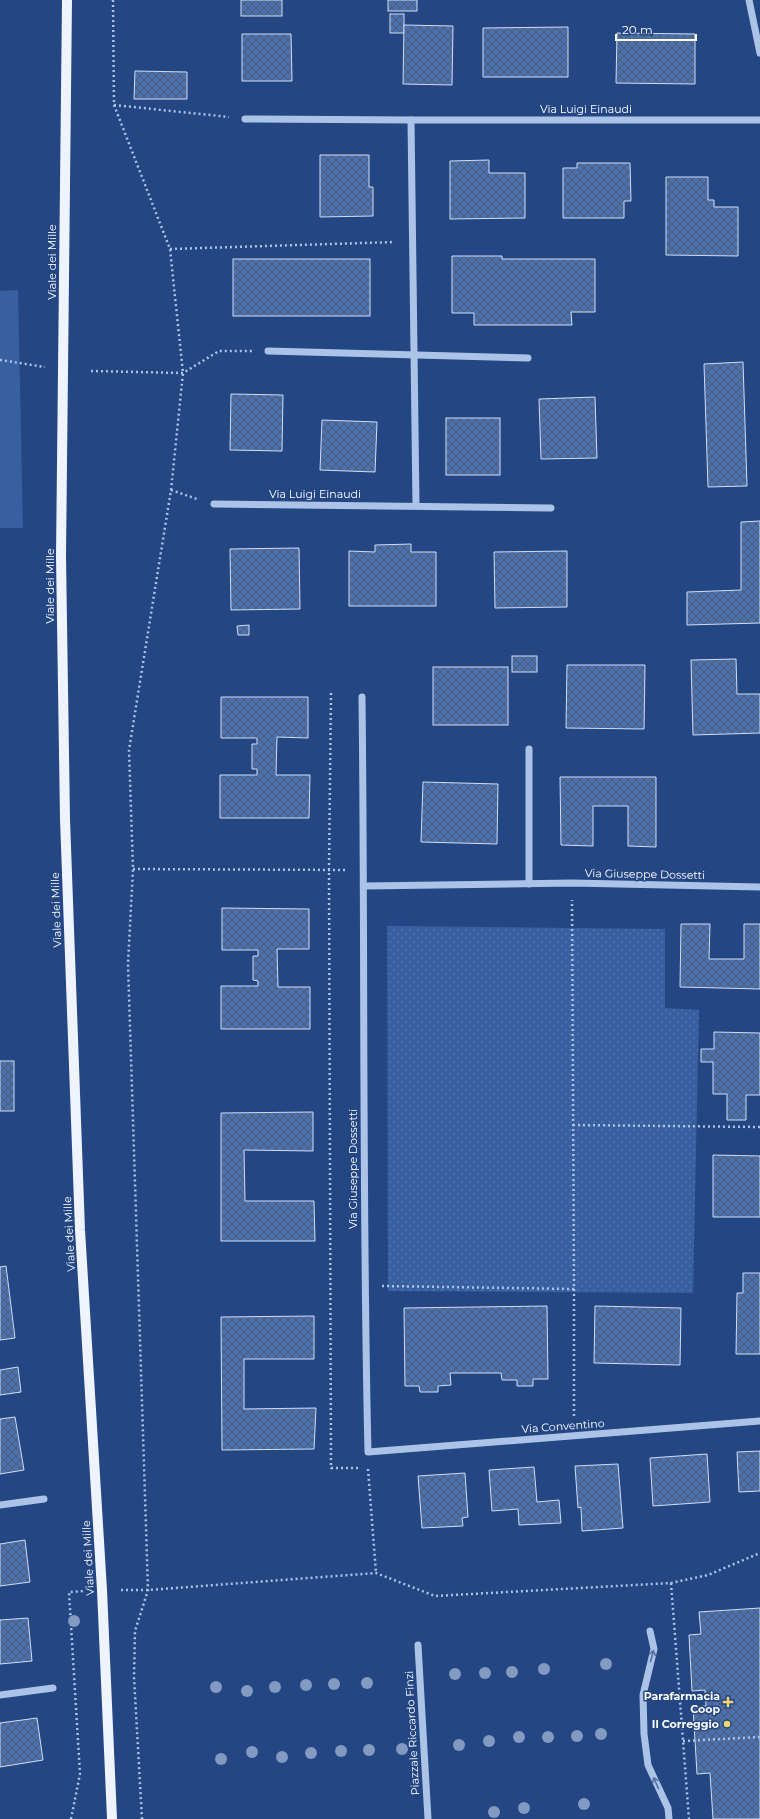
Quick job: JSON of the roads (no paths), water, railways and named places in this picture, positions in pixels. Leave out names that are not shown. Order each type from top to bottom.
[{"type":"main road","name":"Viale dei Mille","points":[[67,0],[62,548],[65,819],[80,1230],[102,1590],[112,1819]]},
{"type":"street","points":[[749,0],[760,53]]},
{"type":"street","name":"Via Luigi Einaudi","points":[[245,119],[760,120]]},
{"type":"street","points":[[411,120],[416,506]]},
{"type":"street","points":[[268,351],[528,358]]},
{"type":"street","name":"Via Luigi Einaudi","points":[[214,504],[551,508]]},
{"type":"street","name":"Via Giuseppe Dossetti","points":[[362,697],[365,886],[364,1286],[368,1452]]},
{"type":"street","points":[[529,749],[529,884]]},
{"type":"street","name":"Via Giuseppe Dossetti","points":[[365,886],[572,883],[760,887]]},
{"type":"street","name":"Via Conventino","points":[[368,1452],[760,1421]]},
{"type":"street","points":[[0,1505],[44,1499]]},
{"type":"street","points":[[650,1631],[654,1649],[642,1695],[644,1734],[648,1765],[668,1808],[669,1819]]},
{"type":"street","name":"Piazzale Riccardo Finzi","points":[[418,1645],[428,1819]]},
{"type":"street","points":[[0,1695],[53,1688]]},
{"type":"place","name":"Parafarmacia Coop","points":[[728,1702]]},
{"type":"place","name":"Il Correggio","points":[[727,1724]]}]
